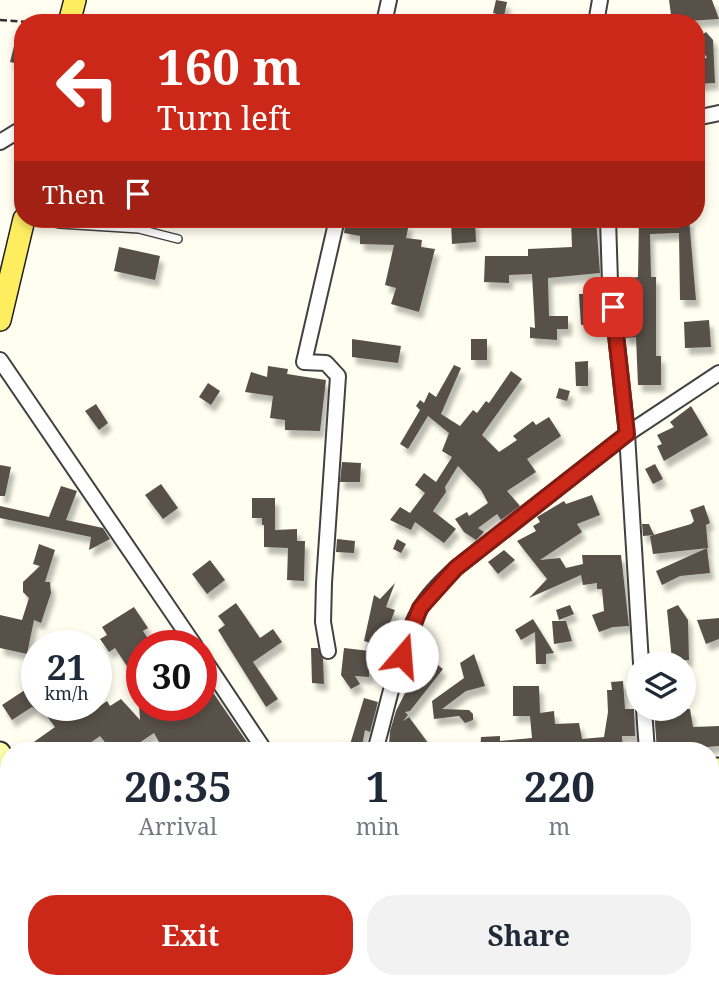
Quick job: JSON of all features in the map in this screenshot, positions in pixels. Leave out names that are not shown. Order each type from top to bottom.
[{"type":"main road","points":[[0,320],[22,228]]},
{"type":"street","points":[[328,651],[323,622],[324,583],[338,376],[326,363],[304,362],[335,228]]},
{"type":"street","points":[[608,228],[610,282],[627,434],[640,651]]},
{"type":"street","points":[[0,360],[184,630]]},
{"type":"street","points":[[378,742],[408,637],[420,608],[456,568],[627,434],[719,373]]},
{"type":"street","points":[[217,679],[259,742]]},
{"type":"street","points":[[645,721],[646,742]]},
{"type":"lane","points":[[123,228],[139,229],[178,239]]},
{"type":"building","points":[[496,0],[507,2],[504,14],[493,13]]},
{"type":"building","points":[[669,0],[712,0],[719,19],[705,20],[705,14],[671,14]]},
{"type":"building","points":[[705,33],[713,40],[715,83],[705,84]]},
{"type":"building","points":[[14,46],[14,63],[10,62]]},
{"type":"building","points":[[345,228],[408,228],[406,238],[422,240],[421,247],[435,249],[419,312],[391,304],[396,288],[385,285],[394,245],[360,244],[360,236],[344,233]]},
{"type":"building","points":[[451,228],[475,228],[476,242],[452,244]]},
{"type":"building","points":[[571,228],[597,228],[600,273],[548,278],[549,316],[568,316],[568,329],[557,329],[557,340],[530,338],[530,327],[535,328],[532,274],[509,275],[509,283],[484,282],[485,256],[528,256],[528,249],[572,247]]},
{"type":"building","points":[[639,228],[690,228],[696,300],[680,300],[679,233],[650,234],[651,277],[656,277],[656,356],[661,356],[661,385],[638,385],[636,337],[626,338],[624,318],[628,317],[627,278],[638,277]]},
{"type":"building","points":[[119,247],[160,256],[155,280],[114,271]]},
{"type":"building","points":[[579,294],[590,294],[591,324],[581,325]]},
{"type":"building","points":[[709,320],[711,347],[685,348],[684,322]]},
{"type":"building","points":[[352,339],[401,346],[398,363],[352,357]]},
{"type":"building","points":[[471,339],[487,339],[487,360],[471,360]]},
{"type":"building","points":[[588,361],[588,386],[576,386],[575,362]]},
{"type":"building","points":[[454,365],[461,368],[441,414],[460,426],[473,410],[477,413],[486,401],[489,403],[511,371],[522,379],[482,435],[499,452],[517,440],[513,436],[533,421],[536,425],[549,417],[561,436],[527,459],[536,472],[507,491],[520,506],[501,520],[497,514],[478,528],[484,532],[476,540],[464,532],[455,519],[467,512],[469,516],[488,503],[481,490],[458,466],[445,487],[446,492],[433,511],[456,529],[444,543],[415,522],[411,530],[390,520],[400,507],[410,513],[425,493],[415,485],[424,473],[436,482],[452,457],[442,451],[449,433],[428,416],[408,449],[400,444],[420,410],[416,406],[420,400],[424,403],[429,392],[436,397]]},
{"type":"building","points":[[268,366],[288,369],[287,374],[326,380],[320,431],[285,430],[285,420],[270,418],[273,396],[245,392],[251,372],[267,377]]},
{"type":"building","points":[[208,383],[220,391],[211,405],[199,397]]},
{"type":"building","points":[[559,388],[570,391],[567,401],[556,398]]},
{"type":"building","points":[[96,404],[108,423],[99,430],[85,411]]},
{"type":"building","points":[[691,406],[708,435],[664,461],[657,446],[662,444],[657,435],[674,427],[670,422]]},
{"type":"building","points":[[342,462],[361,463],[360,482],[340,482]]},
{"type":"building","points":[[655,464],[663,479],[653,484],[645,469]]},
{"type":"building","points":[[0,465],[11,467],[5,496],[0,496]]},
{"type":"building","points":[[161,484],[178,508],[163,519],[145,495]]},
{"type":"building","points":[[61,486],[77,491],[66,520],[103,528],[110,539],[89,550],[91,537],[0,518],[0,506],[49,517]]},
{"type":"building","points":[[592,495],[600,515],[577,524],[582,532],[540,560],[560,558],[566,568],[583,564],[582,555],[621,555],[629,626],[613,627],[599,632],[592,615],[604,611],[602,589],[597,589],[597,583],[583,585],[581,575],[529,598],[547,579],[517,541],[536,531],[533,526],[540,522],[537,517],[564,501],[566,504]]},
{"type":"building","points":[[252,498],[275,498],[275,530],[297,529],[297,541],[305,541],[304,581],[287,580],[288,548],[264,547],[264,525],[262,518],[252,518]]},
{"type":"building","points":[[704,505],[710,523],[706,525],[708,548],[653,554],[650,536],[691,524],[694,521],[690,510]]},
{"type":"building","points":[[642,524],[649,524],[654,535],[643,536]]},
{"type":"building","points":[[337,539],[355,541],[354,553],[336,552]]},
{"type":"building","points":[[397,539],[406,544],[401,553],[393,549]]},
{"type":"building","points":[[39,544],[55,550],[45,582],[50,582],[51,593],[41,623],[34,620],[32,630],[21,630],[21,653],[0,648],[0,615],[22,620],[29,598],[23,592],[23,582],[40,566],[33,564]]},
{"type":"building","points":[[707,548],[710,573],[680,576],[662,585],[656,571]]},
{"type":"building","points":[[504,550],[515,560],[498,574],[488,562]]},
{"type":"building","points":[[210,560],[225,580],[207,594],[192,574]]},
{"type":"building","points":[[395,583],[386,607],[395,610],[389,626],[385,626],[380,646],[364,641],[374,595],[380,599]]},
{"type":"building","points":[[236,603],[260,638],[273,629],[282,642],[253,662],[278,699],[266,707],[218,630],[225,625],[218,616]]},
{"type":"building","points":[[570,605],[574,614],[559,620],[556,610]]},
{"type":"building","points":[[678,605],[688,620],[689,651],[671,651],[667,610]]},
{"type":"building","points":[[134,607],[148,628],[126,630],[126,665],[115,648],[112,650],[112,630],[104,630],[102,627]]},
{"type":"building","points":[[719,618],[719,639],[706,644],[697,620]]},
{"type":"building","points":[[533,619],[554,653],[546,654],[546,664],[536,664],[535,632],[521,640],[515,630]]},
{"type":"building","points":[[552,621],[566,621],[572,641],[554,644]]},
{"type":"building","points":[[311,648],[318,648],[323,659],[324,684],[312,683]]},
{"type":"building","points":[[344,648],[370,651],[369,677],[355,676],[360,684],[351,689],[341,675]]},
{"type":"building","points":[[474,654],[485,686],[466,691],[442,709],[469,710],[473,714],[473,720],[465,723],[459,716],[434,719],[432,701],[464,678],[460,663]]},
{"type":"building","points":[[430,659],[443,669],[410,711],[405,712],[408,715],[403,721],[409,717],[427,742],[389,742],[396,711],[415,673],[418,674]]},
{"type":"building","points":[[623,681],[626,721],[634,721],[635,736],[622,736],[622,742],[481,742],[481,737],[500,736],[500,741],[532,738],[530,716],[513,716],[513,686],[539,686],[540,713],[554,711],[555,724],[579,723],[582,739],[604,737],[608,712],[607,690],[612,690],[611,682]]},
{"type":"building","points":[[21,693],[21,714],[12,720],[2,705]]},
{"type":"building","points":[[217,698],[247,742],[159,742],[154,733],[140,742],[105,742],[100,736],[92,742],[34,742],[55,727],[50,721],[112,721],[112,705],[121,699],[126,705],[126,721],[217,721]]},
{"type":"building","points":[[364,698],[378,702],[370,732],[365,730],[363,742],[351,742]]},
{"type":"building","points":[[655,721],[692,721],[693,727],[719,726],[719,742],[656,742]]},
{"type":"route","points":[[402,656],[420,608],[456,568],[627,434],[613,307]]}]
